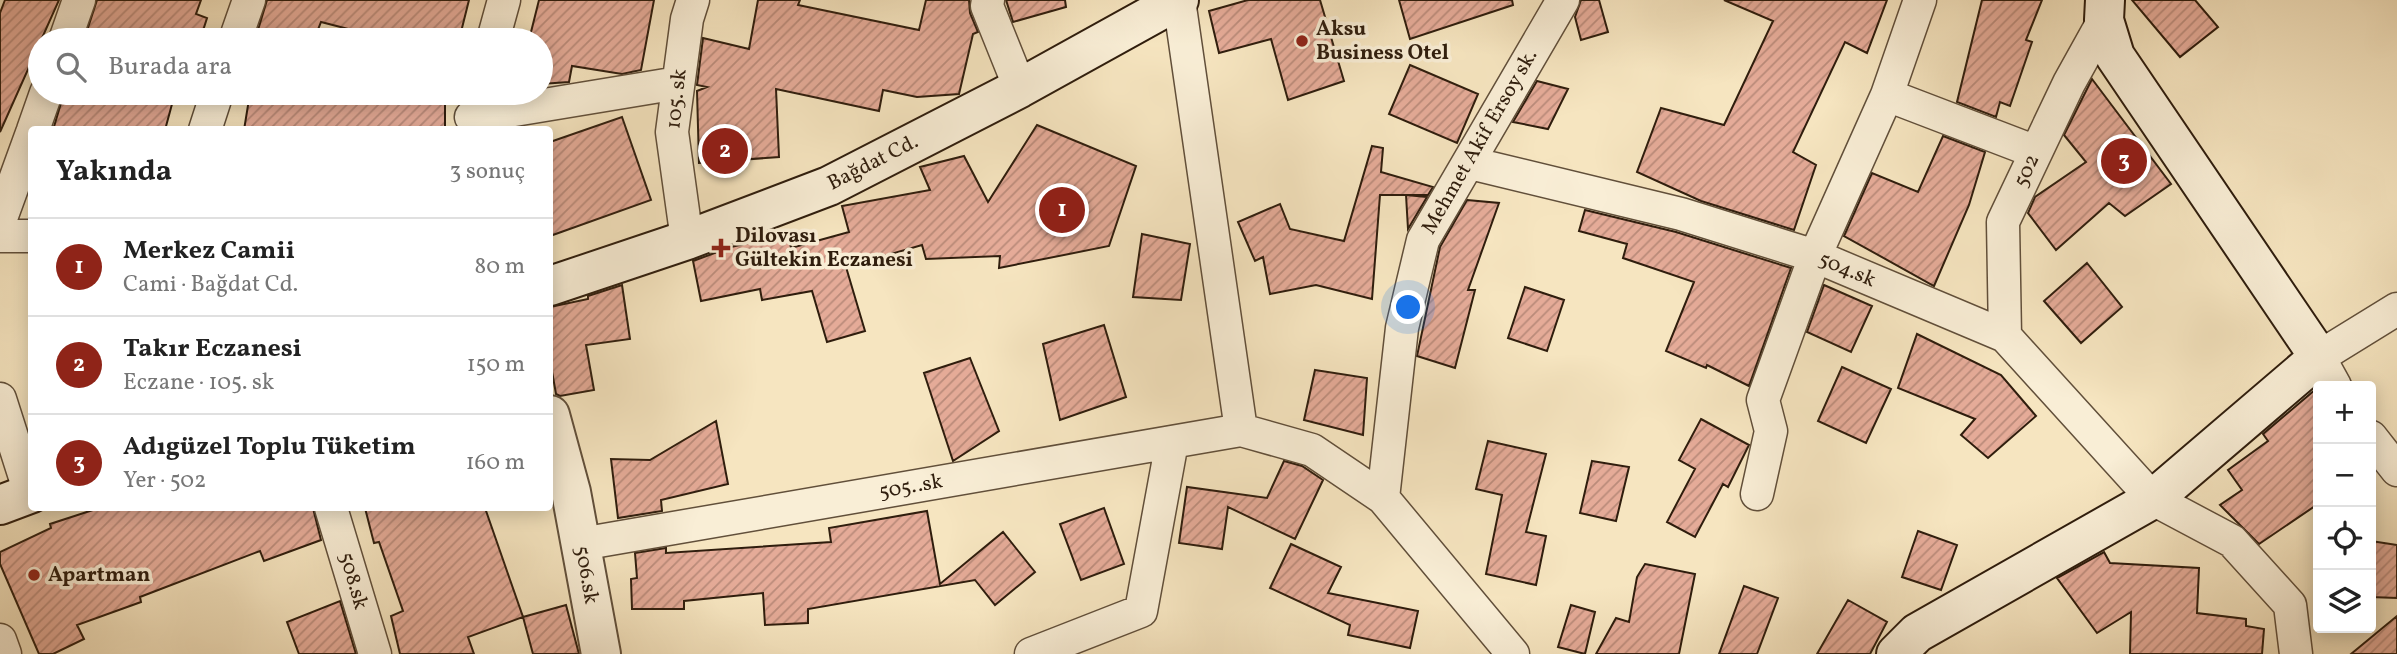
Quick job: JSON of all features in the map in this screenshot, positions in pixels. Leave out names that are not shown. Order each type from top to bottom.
[{"type":"main road","name":"Bağdat Cd.","points":[[553,285],[687,240],[829,186],[1020,88],[1179,0]]},
{"type":"main road","points":[[1896,654],[1917,633],[2153,499],[2327,371],[2115,56],[2104,10]]},
{"type":"main road","name":"506.sk","points":[[553,426],[571,492],[601,654]]},
{"type":"street","points":[[69,28],[79,0]]},
{"type":"street","points":[[239,28],[249,0]]},
{"type":"street","points":[[496,28],[504,0]]},
{"type":"street","name":"105. sk","points":[[687,240],[672,132],[693,0]]},
{"type":"street","points":[[988,0],[987,6],[1020,88]]},
{"type":"street","points":[[1179,0],[1241,429],[1312,450],[1383,498],[1513,654]]},
{"type":"street","name":"Mehmet Akif Ersoy sk.","points":[[1383,498],[1402,328],[1423,240],[1563,0]]},
{"type":"street","points":[[1758,494],[1771,431],[1763,400],[1815,256],[1887,94],[1920,0]]},
{"type":"street","name":"502","points":[[2005,336],[2003,222],[2104,10]]},
{"type":"street","points":[[553,101],[678,83]]},
{"type":"street","points":[[1887,94],[2036,152]]},
{"type":"street","points":[[34,126],[42,105]]},
{"type":"street","points":[[206,126],[213,105]]},
{"type":"street","points":[[474,113],[528,105]]},
{"type":"street","points":[[0,220],[28,142]]},
{"type":"street","name":"504.sk","points":[[1470,163],[1681,214],[1815,256],[2005,336],[2153,499],[2232,541],[2290,605],[2296,654]]},
{"type":"street","points":[[0,236],[28,236]]},
{"type":"street","points":[[2327,371],[2397,309]]},
{"type":"street","points":[[0,399],[21,497]]},
{"type":"street","name":"505..sk","points":[[580,544],[1241,429]]},
{"type":"street","points":[[1031,654],[1141,611],[1172,442]]},
{"type":"street","points":[[2376,444],[2397,470]]},
{"type":"street","name":"508.sk","points":[[332,511],[374,654]]},
{"type":"street","points":[[0,640],[5,654]]},
{"type":"building","points":[[5,0],[59,0],[46,28],[28,28],[28,69],[0,132],[0,13]]},
{"type":"building","points":[[97,0],[201,0],[196,14],[207,18],[204,28],[88,28]]},
{"type":"building","points":[[267,0],[469,0],[462,28],[344,28],[321,22],[319,28],[259,28]]},
{"type":"building","points":[[539,0],[654,0],[641,70],[622,74],[572,66],[569,82],[553,83],[553,28],[532,28]]},
{"type":"building","points":[[758,0],[800,0],[798,5],[919,30],[926,0],[969,0],[970,13],[978,32],[973,34],[959,94],[917,97],[883,90],[879,111],[776,89],[779,157],[699,163],[697,91],[707,87],[697,85],[703,38],[749,49]]},
{"type":"building","points":[[1006,0],[1065,0],[1066,7],[1013,22]]},
{"type":"building","name":"Aksu Business Otel","points":[[1248,0],[1320,0],[1344,81],[1288,100],[1271,39],[1219,53],[1209,11]]},
{"type":"building","points":[[1399,0],[1512,0],[1513,5],[1410,39]]},
{"type":"building","points":[[1581,0],[1599,0],[1608,32],[1581,40],[1575,17]]},
{"type":"building","points":[[1724,0],[1887,0],[1867,53],[1845,42],[1793,152],[1816,165],[1794,230],[1701,201],[1637,172],[1661,108],[1724,125],[1773,21]]},
{"type":"building","points":[[1982,0],[2042,0],[2026,40],[2032,42],[2010,106],[2000,102],[1996,117],[1957,102]]},
{"type":"building","points":[[2132,0],[2195,0],[2218,27],[2180,57]]},
{"type":"building","points":[[1410,65],[1478,94],[1457,143],[1389,114]]},
{"type":"building","points":[[2092,79],[2171,184],[2125,216],[2109,203],[2056,250],[2028,213],[2035,197],[2086,162],[2064,135]]},
{"type":"building","points":[[1537,81],[1568,89],[1548,129],[1513,122]]},
{"type":"building","points":[[60,105],[172,105],[166,126],[54,126]]},
{"type":"building","points":[[248,105],[445,105],[445,126],[245,126]]},
{"type":"building","points":[[622,117],[651,200],[553,235],[553,141]]},
{"type":"building","points":[[1037,125],[1136,166],[1109,246],[999,268],[1000,256],[926,259],[922,245],[846,267],[865,331],[827,342],[812,291],[762,300],[760,289],[701,301],[693,261],[731,247],[788,234],[791,248],[849,232],[842,206],[930,190],[920,167],[964,156],[988,202]]},
{"type":"building","points":[[1943,136],[1985,152],[1969,205],[1934,286],[1844,236],[1872,173],[1918,192]]},
{"type":"building","points":[[1372,146],[1383,148],[1381,172],[1433,187],[1428,195],[1380,195],[1372,299],[1316,285],[1270,294],[1263,257],[1255,261],[1238,222],[1280,204],[1290,229],[1344,241]]},
{"type":"building","points":[[1406,195],[1427,197],[1408,229]]},
{"type":"building","points":[[1467,200],[1499,203],[1468,290],[1475,290],[1455,368],[1417,356],[1440,247]]},
{"type":"building","points":[[1585,210],[1676,232],[1791,268],[1749,386],[1707,365],[1706,368],[1666,351],[1694,282],[1623,258],[1627,244],[1579,231]]},
{"type":"building","points":[[1142,234],[1190,244],[1181,300],[1133,297]]},
{"type":"building","points":[[2087,263],[2122,307],[2081,343],[2044,301]]},
{"type":"building","points":[[622,285],[630,339],[586,345],[594,390],[560,396],[556,394],[553,377],[553,306],[588,299],[588,296]]},
{"type":"building","points":[[1824,285],[1872,306],[1851,352],[1807,332]]},
{"type":"building","points":[[1525,287],[1564,300],[1547,351],[1508,338]]},
{"type":"building","points":[[1104,325],[1126,397],[1060,420],[1043,344]]},
{"type":"building","points":[[1917,334],[2001,375],[2036,416],[1988,458],[1961,435],[1975,419],[1898,388]]},
{"type":"building","points":[[970,358],[999,431],[953,461],[924,373]]},
{"type":"building","points":[[1842,367],[1891,389],[1866,443],[1818,421]]},
{"type":"building","points":[[1315,370],[1367,378],[1363,435],[1304,420]]},
{"type":"building","points":[[2313,392],[2313,507],[2259,544],[2220,505],[2242,490],[2228,470],[2268,441],[2263,434]]},
{"type":"building","points":[[1701,419],[1749,445],[1728,487],[1723,484],[1695,537],[1667,522],[1695,469],[1679,460]]},
{"type":"building","points":[[716,421],[728,484],[661,500],[662,511],[618,518],[611,459],[650,460]]},
{"type":"building","points":[[1488,441],[1546,454],[1526,532],[1546,536],[1536,585],[1486,574],[1502,495],[1476,489]]},
{"type":"building","points":[[1284,461],[1302,466],[1323,480],[1295,539],[1228,507],[1222,549],[1179,543],[1187,487],[1267,498]]},
{"type":"building","points":[[1592,461],[1629,467],[1616,521],[1580,513]]},
{"type":"building","points":[[1104,508],[1124,564],[1081,580],[1060,524]]},
{"type":"building","points":[[90,511],[314,511],[321,540],[264,561],[260,551],[140,597],[141,602],[77,625],[84,639],[53,654],[39,654],[0,564],[0,552],[51,528],[50,524]]},
{"type":"building","points":[[366,511],[486,511],[523,617],[468,637],[474,654],[400,654],[391,616],[403,611],[379,542],[374,543]]},
{"type":"building","points":[[927,511],[940,584],[1003,532],[1035,572],[995,605],[975,580],[808,609],[808,623],[765,625],[763,593],[684,601],[684,609],[632,609],[631,579],[637,578],[635,553],[666,548],[666,553],[831,542],[829,528]]},
{"type":"building","points":[[1918,531],[1957,545],[1941,590],[1902,577]]},
{"type":"building","points":[[2376,542],[2397,545],[2397,598],[2376,597]]},
{"type":"building","points":[[1291,544],[1341,567],[1328,593],[1418,611],[1410,648],[1348,635],[1350,625],[1270,588]]},
{"type":"building","points":[[2104,552],[2110,563],[2199,568],[2197,613],[2246,619],[2246,626],[2264,629],[2262,654],[2130,654],[2131,612],[2097,633],[2057,578]]},
{"type":"building","points":[[1645,564],[1695,574],[1679,654],[1596,654],[1616,618],[1629,622],[1637,577]]},
{"type":"building","points":[[1744,586],[1778,598],[1757,654],[1719,654]]},
{"type":"building","points":[[1848,600],[1887,622],[1870,654],[1817,654]]},
{"type":"building","points":[[340,601],[356,654],[299,654],[287,622]]},
{"type":"building","points":[[566,605],[579,654],[533,654],[523,617]]},
{"type":"building","points":[[1571,605],[1595,612],[1585,654],[1558,647]]},
{"type":"building","points":[[2397,616],[2397,654],[2351,654]]},
{"type":"place","name":"Aksu Business Otel","points":[[1302,41]]},
{"type":"place","name":"Takır Eczanesi","points":[[725,151]]},
{"type":"place","name":"Adıgüzel Toplu Tüketim","points":[[2124,161]]},
{"type":"place","name":"Merkez Camii","points":[[1062,210]]},
{"type":"place","name":"Dilovası Gültekin Eczanesi","points":[[721,248]]},
{"type":"place","name":"Apartman","points":[[34,575]]}]
